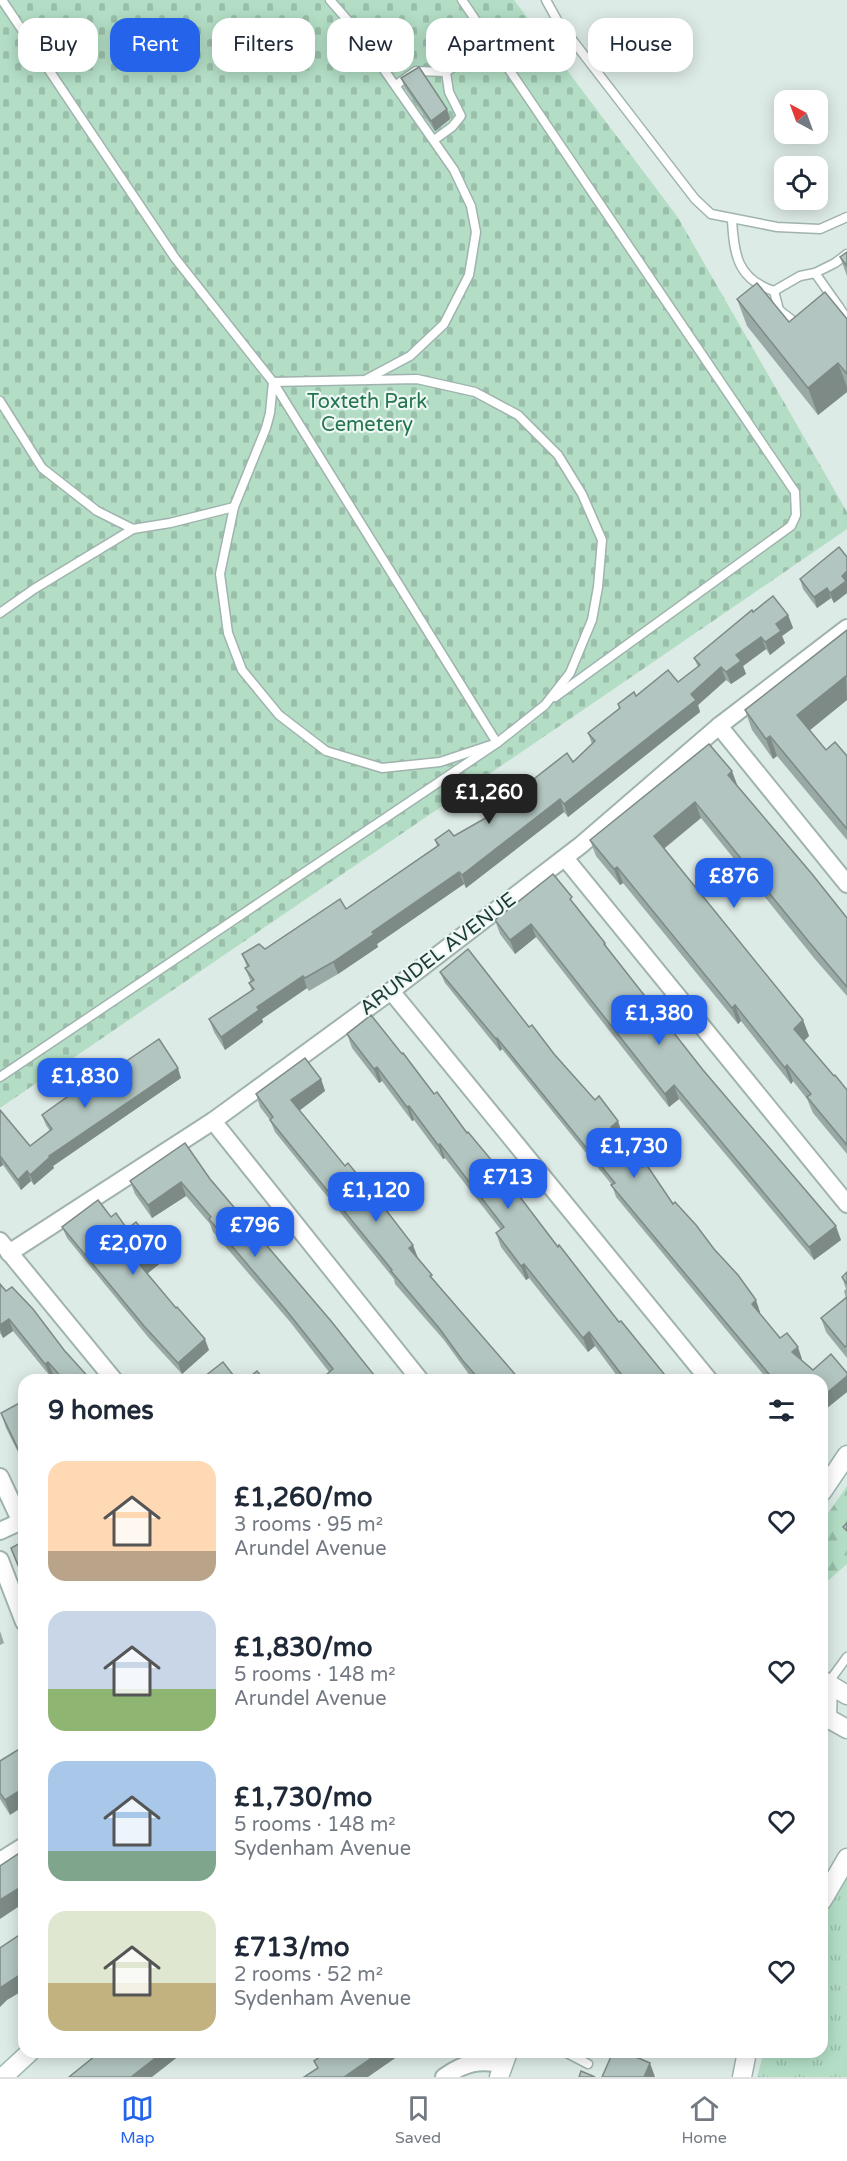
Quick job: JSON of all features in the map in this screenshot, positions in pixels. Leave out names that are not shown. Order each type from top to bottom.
[{"type":"street","name":"ARUNDEL AVENUE","points":[[5,1247],[213,1121],[391,991],[565,858],[719,726],[847,627]]},
{"type":"street","points":[[719,726],[847,884]]},
{"type":"street","points":[[565,858],[847,1204]]},
{"type":"street","points":[[391,991],[703,1374]]},
{"type":"street","points":[[213,1121],[415,1374]]},
{"type":"street","points":[[5,1247],[109,1374]]},
{"type":"street","points":[[828,1483],[847,1455]]},
{"type":"street","points":[[0,1477],[18,1513]]},
{"type":"street","points":[[0,1531],[18,1523]]},
{"type":"street","points":[[0,1560],[18,1606]]},
{"type":"street","points":[[828,1684],[847,1695]]},
{"type":"street","points":[[828,1718],[847,1729]]},
{"type":"street","points":[[0,1861],[18,1850]]},
{"type":"street","points":[[828,1891],[847,1858]]},
{"type":"street","points":[[3,2077],[24,2058]]},
{"type":"street","points":[[742,2077],[746,2058]]},
{"type":"street","points":[[444,2077],[461,2066],[483,2061],[503,2064]]},
{"type":"lane","points":[[2,0],[175,258],[273,382],[497,743]]},
{"type":"lane","points":[[330,0],[357,31],[454,170],[471,206],[476,231],[469,275],[444,324],[410,356],[363,381]]},
{"type":"lane","points":[[462,0],[474,18]]},
{"type":"lane","points":[[546,0],[556,20],[695,199],[711,214],[777,228],[820,229],[847,217]]},
{"type":"lane","points":[[396,85],[416,71],[426,71]]},
{"type":"lane","points":[[434,140],[453,127],[461,116],[448,92],[446,72]]},
{"type":"lane","points":[[0,1077],[497,743],[545,705],[791,526],[796,515],[795,492],[511,72]]},
{"type":"lane","points":[[732,220],[734,245],[740,267],[764,288],[774,291],[800,276],[815,273],[835,263],[847,254]]},
{"type":"lane","points":[[815,273],[847,319]]},
{"type":"lane","points":[[774,291],[779,310],[796,323],[805,321]]},
{"type":"lane","points":[[822,318],[839,307]]},
{"type":"lane","points":[[273,382],[417,379],[475,392],[518,415],[558,455],[582,495],[602,540],[598,587],[592,620],[570,673],[545,705]]},
{"type":"lane","points":[[273,382],[266,428],[234,507],[220,574],[228,633],[242,670],[279,715],[326,751],[382,768],[440,762],[497,743]]},
{"type":"lane","points":[[0,401],[42,468],[97,511],[133,529]]},
{"type":"lane","points":[[0,613],[34,589],[133,529],[170,523],[234,507]]},
{"type":"lane","points":[[828,1679],[847,1657]]},
{"type":"lane","points":[[576,2058],[588,2064]]},
{"type":"green space","name":"Toxteth Park Cemetery","points":[[0,0],[514,0],[528,18],[426,18],[426,72],[568,72],[677,216],[847,512],[847,529],[0,1108]]},
{"type":"green space","points":[[847,1486],[847,1564],[828,1581],[828,1513]]},
{"type":"green space","points":[[847,1879],[847,2077],[757,2077],[762,2058],[828,2058],[828,1909]]},
{"type":"building","points":[[419,67],[447,109],[431,121],[401,78]]},
{"type":"building","points":[[847,252],[847,266],[840,257]]},
{"type":"building","points":[[757,283],[789,322],[825,292],[847,319],[847,374],[838,363],[808,388],[737,299]]},
{"type":"building","points":[[839,547],[847,557],[847,571],[842,576],[846,581],[830,593],[827,588],[814,597],[800,579]]},
{"type":"building","points":[[773,596],[788,615],[776,624],[781,631],[765,642],[761,637],[736,655],[741,661],[726,672],[721,667],[691,694],[696,700],[564,804],[560,799],[462,875],[459,872],[333,962],[305,978],[303,976],[257,1007],[259,1010],[221,1037],[209,1019],[254,989],[249,983],[254,980],[245,968],[249,966],[242,954],[259,944],[265,949],[340,899],[346,909],[439,845],[435,840],[449,830],[454,836],[491,815],[485,808],[522,780],[526,785],[567,753],[573,762],[595,741],[588,733],[620,708],[618,704],[634,692],[636,696],[668,670],[678,682],[700,665],[694,658],[752,610],[753,612]]},
{"type":"building","points":[[847,630],[847,677],[797,715],[826,750],[835,742],[847,756],[847,829],[770,736],[766,739],[745,710]]},
{"type":"building","points":[[709,744],[732,771],[728,775],[847,918],[847,987],[695,802],[654,836],[803,1020],[794,1029],[847,1090],[847,1145],[807,1097],[811,1094],[787,1065],[785,1068],[735,1005],[732,1008],[617,867],[614,869],[590,840]]},
{"type":"building","points":[[553,874],[572,897],[570,899],[604,944],[703,1070],[836,1226],[809,1247],[674,1085],[665,1094],[531,924],[510,940],[495,920]]},
{"type":"building","points":[[468,949],[529,1027],[532,1025],[554,1054],[595,1100],[599,1096],[618,1121],[611,1127],[643,1167],[646,1164],[673,1204],[675,1202],[738,1275],[756,1300],[752,1304],[780,1338],[787,1333],[798,1347],[792,1352],[813,1370],[831,1354],[847,1376],[828,1392],[828,1374],[769,1374],[611,1185],[615,1183],[440,972]]},
{"type":"building","points":[[371,1015],[434,1094],[437,1092],[558,1247],[559,1245],[619,1322],[621,1321],[664,1374],[621,1374],[589,1332],[583,1338],[524,1264],[521,1266],[496,1233],[504,1227],[440,1144],[438,1145],[409,1106],[407,1107],[377,1067],[374,1069],[347,1034]]},
{"type":"building","points":[[159,1039],[178,1068],[49,1156],[30,1175],[27,1171],[18,1180],[0,1156],[0,1110],[30,1146],[52,1129],[42,1115],[74,1092],[75,1095],[118,1064],[119,1066]]},
{"type":"building","points":[[305,1058],[321,1079],[291,1100],[345,1166],[348,1163],[413,1245],[409,1248],[432,1275],[430,1276],[515,1374],[475,1374],[270,1120],[273,1117],[256,1094]]},
{"type":"building","points":[[185,1143],[210,1179],[373,1374],[327,1374],[333,1369],[181,1182],[148,1205],[130,1181]]},
{"type":"building","points":[[98,1200],[111,1217],[116,1213],[127,1229],[136,1222],[159,1250],[140,1265],[205,1339],[178,1363],[144,1326],[62,1227]]},
{"type":"building","points":[[847,1272],[847,1284],[842,1277]]},
{"type":"building","points":[[0,1284],[6,1291],[12,1287],[33,1309],[86,1374],[59,1374],[48,1362],[45,1364],[9,1319],[0,1325]]},
{"type":"building","points":[[847,1297],[847,1345],[845,1347],[821,1318]]},
{"type":"building","points":[[223,1362],[232,1374],[208,1374]]},
{"type":"building","points":[[18,1404],[18,1449],[1,1413]]},
{"type":"building","points":[[18,1544],[18,1565],[11,1548]]},
{"type":"building","points":[[18,1750],[18,1792],[5,1800],[0,1793],[0,1761]]},
{"type":"building","points":[[18,1854],[18,1889],[0,1900],[0,1866]]},
{"type":"building","points":[[18,1936],[18,1976],[0,1988],[0,1948]]},
{"type":"building","points":[[93,2058],[155,2058],[131,2077],[69,2077]]},
{"type":"building","points":[[318,2058],[371,2058],[344,2077],[304,2077],[318,2068],[314,2061]]},
{"type":"building","points":[[610,2058],[638,2058],[650,2063],[644,2077],[602,2077]]},
{"type":"building","points":[[581,2071],[595,2077],[579,2077]]}]
